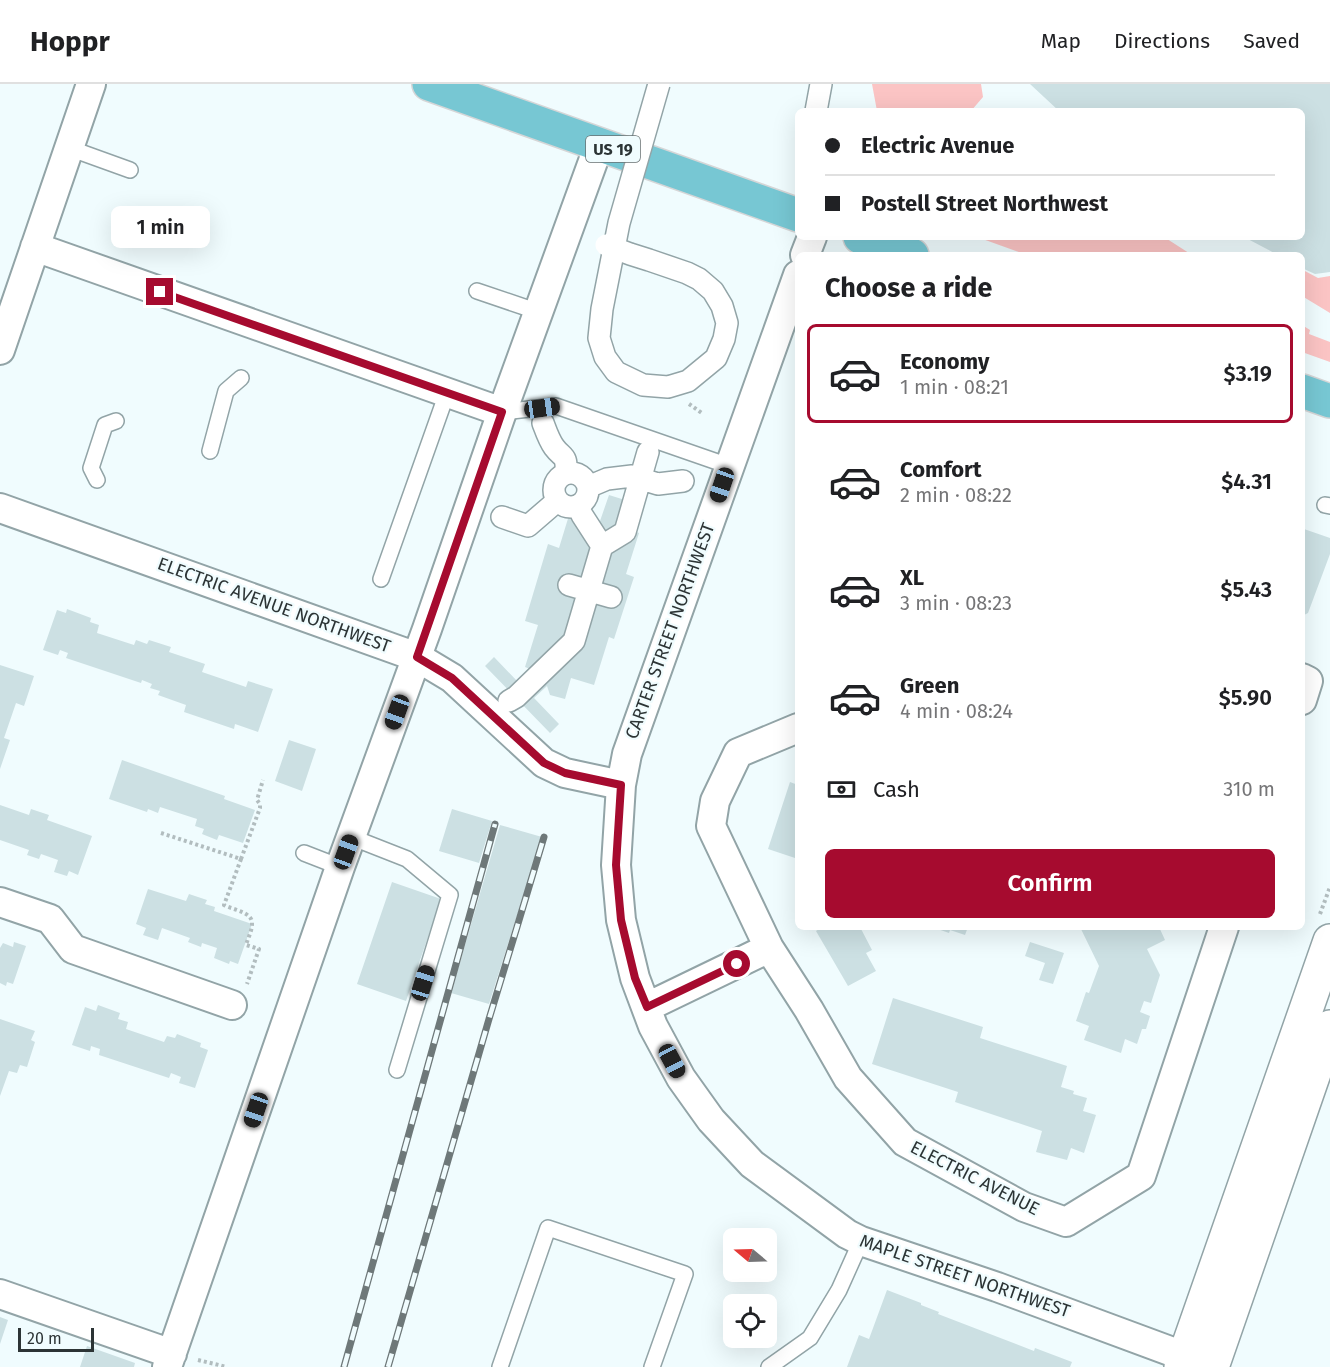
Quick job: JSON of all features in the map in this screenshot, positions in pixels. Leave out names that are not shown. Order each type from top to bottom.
[{"type":"main road","name":"US 19","points":[[429,84],[795,214]]},
{"type":"main road","points":[[869,240],[903,252]]},
{"type":"main road","points":[[1305,392],[1330,401]]},
{"type":"street","points":[[0,350],[91,84]]},
{"type":"street","points":[[606,245],[614,248],[622,251],[687,273],[699,279],[713,291],[722,306],[727,323],[724,339],[716,358],[688,381],[668,387],[643,385],[616,372],[605,357],[599,338],[602,309],[604,298],[613,255],[615,245],[619,223],[659,84]]},
{"type":"street","points":[[817,108],[821,84]]},
{"type":"street","points":[[0,1294],[170,1360],[340,867],[600,145]]},
{"type":"street","points":[[35,247],[502,412]]},
{"type":"street","name":"CARTER STREET NORTHWEST","points":[[621,785],[627,754],[795,283]]},
{"type":"street","points":[[543,423],[554,447],[567,463],[566,473]]},
{"type":"street","points":[[509,701],[516,697],[574,641],[579,588],[602,546],[625,532],[648,452]]},
{"type":"street","points":[[566,473],[578,474],[588,487],[586,498],[578,506],[567,507],[557,501],[553,490],[554,485],[566,473]]},
{"type":"street","points":[[588,487],[607,479],[640,479],[658,484],[683,482]]},
{"type":"street","points":[[502,517],[528,526],[557,501]]},
{"type":"street","points":[[578,506],[602,546]]},
{"type":"street","name":"ELECTRIC AVENUE NORTHWEST","points":[[0,508],[417,657],[452,678],[544,763],[565,773],[621,785]]},
{"type":"street","points":[[579,588],[611,597]]},
{"type":"street","points":[[647,1007],[769,948],[711,826],[715,801],[738,753],[795,729]]},
{"type":"street","name":"MAPLE STREET NORTHWEST","points":[[621,785],[616,865],[621,920],[635,978],[653,1026],[681,1078],[711,1120],[752,1164],[861,1241],[997,1287],[1198,1364]]},
{"type":"street","points":[[0,903],[50,919],[73,949],[240,994]]},
{"type":"street","name":"ELECTRIC AVENUE","points":[[769,948],[809,1010],[848,1078],[905,1142],[1024,1207],[1066,1222],[1141,1176],[1223,930]]},
{"type":"street","points":[[1198,1364],[1330,941]]},
{"type":"street","points":[[1198,1364],[1330,1027]]},
{"type":"lane","points":[[69,148],[130,170]]},
{"type":"lane","points":[[477,291],[539,312]]},
{"type":"lane","points":[[210,451],[226,391],[241,378]]},
{"type":"lane","points":[[381,579],[447,393]]},
{"type":"lane","points":[[502,412],[556,406],[729,466]]},
{"type":"lane","points":[[97,480],[91,468],[105,425],[116,422]]},
{"type":"lane","points":[[351,837],[407,859],[450,895],[397,1070]]},
{"type":"lane","points":[[304,853],[340,867]]},
{"type":"lane","points":[[500,1367],[548,1228],[685,1274],[652,1367]]},
{"type":"lane","points":[[769,1367],[810,1338],[839,1290],[861,1241]]},
{"type":"path","points":[[240,994],[259,949],[246,945],[252,920],[247,914],[224,905],[260,808],[257,800],[263,780]]},
{"type":"path","points":[[161,833],[241,859]]},
{"type":"shaded area","points":[[872,84],[981,84],[983,97],[974,108],[876,108]]},
{"type":"shaded area","points":[[985,240],[1169,240],[1187,252],[1019,252]]},
{"type":"shaded area","points":[[1305,271],[1318,278],[1330,276],[1330,313],[1305,298]]},
{"type":"shaded area","points":[[1305,327],[1310,330],[1309,334],[1330,342],[1330,362],[1305,353]]},
{"type":"building","points":[[1030,84],[1330,84],[1330,272],[1315,274],[1305,269],[1305,252],[1272,252],[1250,240],[1305,240],[1305,108],[1056,108]]},
{"type":"building","points":[[609,495],[625,500],[634,531],[639,533],[626,574],[634,577],[614,639],[609,637],[594,685],[571,678],[565,699],[550,695],[547,686],[534,698],[559,724],[550,733],[485,666],[494,657],[517,681],[530,669],[525,667],[538,625],[525,621],[548,544],[559,548],[570,512],[600,521]]},
{"type":"building","points":[[1305,529],[1330,538],[1330,554],[1308,613],[1305,614]]},
{"type":"building","points":[[67,609],[91,618],[90,622],[99,625],[97,633],[134,645],[136,640],[147,644],[149,640],[171,647],[169,652],[205,664],[202,672],[246,687],[248,681],[273,689],[258,732],[235,724],[234,729],[184,712],[186,705],[158,695],[160,691],[150,688],[152,684],[142,680],[141,683],[66,658],[68,653],[60,650],[58,655],[43,650],[57,610],[66,613]]},
{"type":"building","points":[[0,665],[34,676],[24,706],[16,703],[4,738],[10,740],[0,769]]},
{"type":"building","points":[[289,740],[316,749],[302,791],[275,781]]},
{"type":"building","points":[[122,760],[225,796],[224,799],[255,810],[243,843],[219,835],[217,840],[202,834],[204,829],[195,826],[197,819],[160,807],[158,813],[148,809],[147,812],[109,799]]},
{"type":"building","points":[[790,782],[795,784],[795,858],[768,849]]},
{"type":"building","points":[[0,805],[29,815],[31,809],[49,815],[47,820],[92,836],[78,875],[69,871],[67,876],[54,872],[58,860],[41,854],[39,859],[27,855],[29,850],[0,840]]},
{"type":"building","points":[[452,809],[492,821],[479,863],[439,851]]},
{"type":"building","points":[[500,825],[542,837],[489,1004],[451,993]]},
{"type":"building","points":[[392,882],[441,899],[406,1001],[357,984]]},
{"type":"building","points":[[148,889],[186,901],[189,894],[207,900],[205,904],[215,907],[214,911],[252,924],[238,964],[230,961],[229,964],[214,958],[217,948],[202,943],[201,947],[188,942],[190,938],[162,928],[158,940],[143,935],[146,928],[136,924]]},
{"type":"building","points":[[862,930],[872,950],[866,953],[876,971],[848,986],[816,931]]},
{"type":"building","points":[[950,930],[967,930],[965,935]]},
{"type":"building","points":[[1081,930],[1160,930],[1165,940],[1147,949],[1160,975],[1151,1003],[1144,1001],[1140,1012],[1150,1016],[1146,1029],[1142,1029],[1137,1044],[1125,1039],[1121,1053],[1084,1040],[1089,1026],[1076,1021],[1086,992],[1089,993],[1099,966]]},
{"type":"building","points":[[14,942],[26,946],[13,984],[7,982],[6,986],[0,983],[0,948],[3,943],[13,947]]},
{"type":"building","points":[[1030,942],[1064,953],[1053,984],[1039,980],[1045,963],[1025,956]]},
{"type":"building","points":[[893,998],[983,1027],[980,1038],[1067,1066],[1061,1087],[1087,1098],[1083,1111],[1096,1115],[1084,1153],[1071,1148],[1067,1160],[1036,1152],[1042,1131],[955,1102],[958,1092],[872,1064]]},
{"type":"building","points":[[98,1005],[120,1013],[118,1019],[128,1022],[126,1029],[164,1042],[167,1036],[175,1038],[177,1034],[201,1043],[200,1047],[208,1050],[195,1088],[179,1083],[181,1077],[171,1073],[169,1078],[99,1055],[100,1049],[91,1046],[90,1051],[72,1045],[85,1007],[96,1011]]},
{"type":"building","points":[[0,1019],[35,1031],[31,1040],[35,1042],[27,1067],[20,1065],[17,1073],[9,1071],[0,1096]]},
{"type":"building","points":[[887,1290],[921,1303],[939,1312],[938,1314],[1034,1351],[1035,1348],[1072,1362],[1070,1367],[847,1367],[859,1335],[869,1339]]},
{"type":"building","points":[[0,1317],[8,1320],[0,1344]]},
{"type":"building","points":[[87,1346],[135,1363],[134,1367],[80,1367]]},
{"type":"railway","points":[[344,1367],[495,824]]},
{"type":"railway","points":[[388,1367],[544,837]]},
{"type":"route","points":[[160,292],[502,412],[417,657],[452,678],[544,763],[565,773],[621,785],[616,865],[621,920],[635,978],[647,1007],[737,964]]}]
